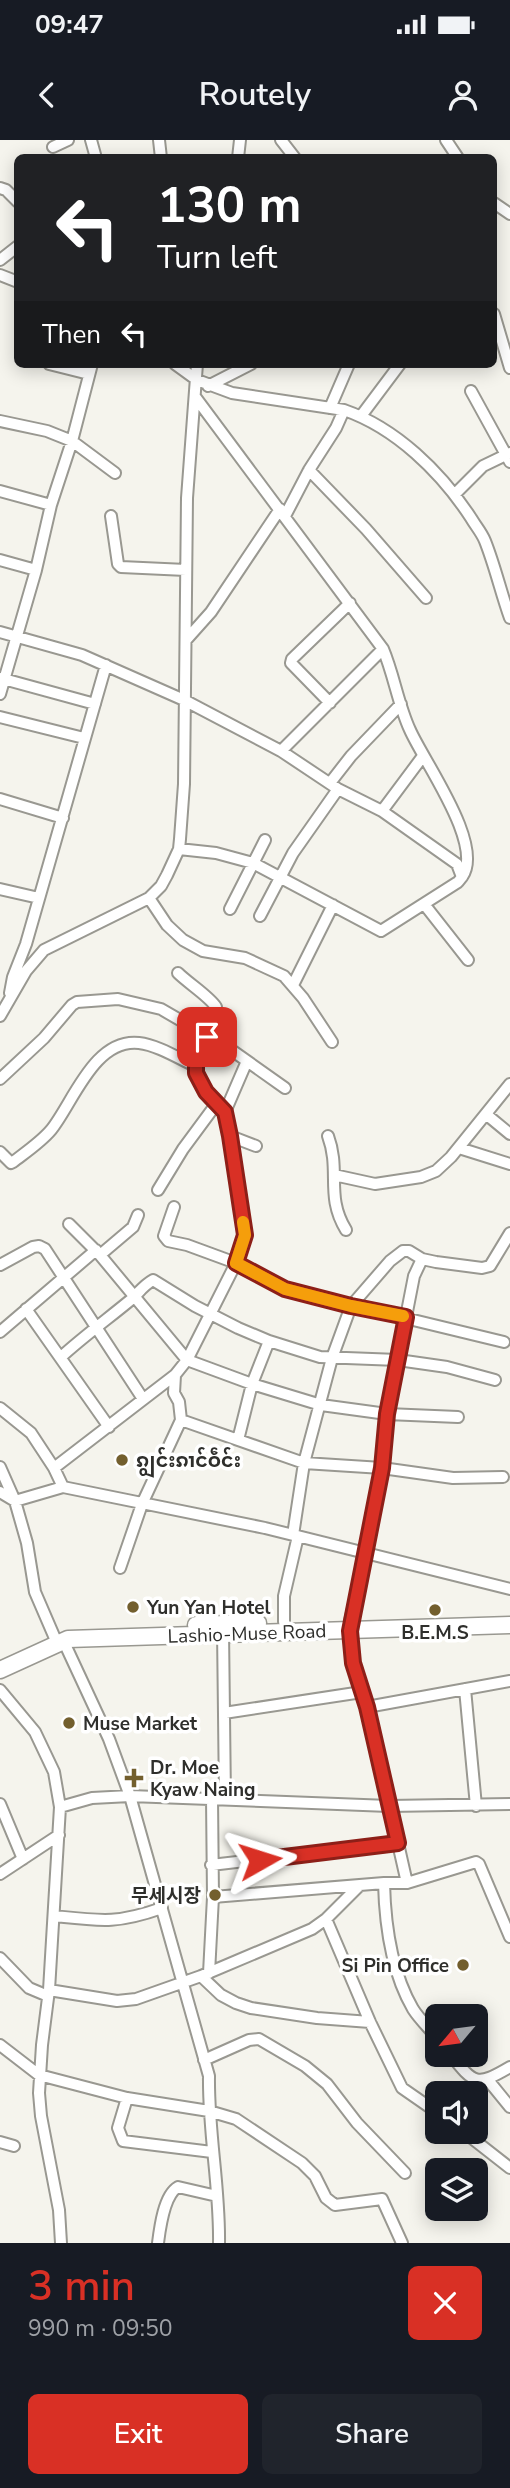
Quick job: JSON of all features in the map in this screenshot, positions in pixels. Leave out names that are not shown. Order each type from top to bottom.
[{"type":"highway","name":"Lashio-Muse Road","points":[[223,1630],[284,1622],[350,1626],[510,1615]]},
{"type":"highway","name":"Lashio-Muse Road","points":[[0,1670],[62,1641],[223,1630],[510,1625]]},
{"type":"street","points":[[53,147],[68,140]]},
{"type":"street","points":[[281,140],[292,154]]},
{"type":"street","points":[[0,188],[14,198]]},
{"type":"street","points":[[0,260],[14,249]]},
{"type":"street","points":[[497,324],[510,368]]},
{"type":"street","points":[[180,368],[208,386],[232,393],[344,410],[388,431],[455,494],[484,538],[510,618]]},
{"type":"street","points":[[0,1016],[26,971],[44,950],[149,898],[161,886],[179,849],[184,783],[187,498],[197,368]]},
{"type":"street","points":[[208,386],[243,368]]},
{"type":"street","points":[[330,408],[347,368]]},
{"type":"street","points":[[361,416],[397,368]]},
{"type":"street","points":[[0,694],[2,679],[36,570],[51,505],[91,369]]},
{"type":"street","points":[[455,494],[483,466],[509,456],[471,391]]},
{"type":"street","points":[[179,849],[216,853],[253,863],[381,931],[458,881],[467,868],[468,858],[462,832],[441,786],[409,729],[394,675],[383,649],[196,397]]},
{"type":"street","points":[[186,640],[211,612],[282,512],[336,428],[344,410]]},
{"type":"street","points":[[0,421],[47,431],[72,441],[115,473]]},
{"type":"street","points":[[309,470],[366,528],[426,598]]},
{"type":"street","points":[[0,491],[51,505]]},
{"type":"street","points":[[111,516],[118,564],[186,569]]},
{"type":"street","points":[[0,560],[36,570]]},
{"type":"street","points":[[330,703],[290,663],[351,603]]},
{"type":"street","points":[[0,632],[82,655],[106,665],[184,700],[281,751],[334,786],[382,811],[457,864],[462,877]]},
{"type":"street","points":[[281,751],[383,649]]},
{"type":"street","points":[[9,999],[13,977],[26,944],[106,665]]},
{"type":"street","points":[[2,679],[96,704]]},
{"type":"street","points":[[260,916],[293,853],[351,756],[401,704]]},
{"type":"street","points":[[0,717],[84,738]]},
{"type":"street","points":[[382,811],[423,756]]},
{"type":"street","points":[[0,799],[62,818]]},
{"type":"street","points":[[230,909],[265,840]]},
{"type":"street","points":[[0,889],[39,898]]},
{"type":"street","points":[[149,898],[167,925],[183,940],[203,951],[245,958],[284,976],[332,1042]]},
{"type":"street","points":[[424,904],[468,960]]},
{"type":"street","points":[[293,985],[333,905]]},
{"type":"street","points":[[0,972],[13,977]]},
{"type":"street","points":[[54,1468],[175,1375],[187,1360],[236,1263],[245,1235],[230,1136],[221,1108],[198,1080],[195,1066],[207,1037],[215,1010],[214,1002],[193,988],[178,973]]},
{"type":"street","points":[[0,1079],[44,1038],[64,1012],[77,1002],[118,999],[161,1009],[247,1061],[285,1088]]},
{"type":"street","points":[[0,1152],[11,1163],[48,1134],[80,1083],[97,1061],[111,1051],[130,1043],[142,1043],[195,1066]]},
{"type":"street","points":[[158,1190],[178,1157],[221,1108],[247,1061]]},
{"type":"street","points":[[334,1175],[375,1184],[422,1177],[436,1171],[459,1148],[509,1086]]},
{"type":"street","points":[[487,1115],[510,1134]]},
{"type":"street","points":[[230,1136],[256,1146]]},
{"type":"street","points":[[328,1136],[332,1148],[333,1201],[338,1218],[346,1230]]},
{"type":"street","points":[[459,1148],[510,1164]]},
{"type":"street","points":[[174,1208],[165,1239],[236,1263],[285,1289],[503,1342]]},
{"type":"street","points":[[0,1332],[64,1277],[132,1227],[138,1215]]},
{"type":"street","points":[[69,1224],[98,1252],[187,1360],[321,1405],[387,1414],[458,1417]]},
{"type":"street","points":[[284,1622],[284,1596],[304,1464],[332,1358],[351,1306],[399,1254],[409,1251],[422,1259],[482,1268],[490,1266],[508,1241]]},
{"type":"street","points":[[0,1265],[22,1252],[39,1246],[45,1249],[144,1399]]},
{"type":"street","points":[[407,1883],[367,1707],[353,1663],[350,1626],[382,1468],[387,1414],[414,1276],[422,1259]]},
{"type":"street","points":[[61,1357],[95,1326],[135,1296],[144,1284],[153,1280],[210,1313],[269,1341],[320,1357],[398,1360],[447,1367],[495,1380]]},
{"type":"street","points":[[26,1309],[109,1427]]},
{"type":"street","points":[[238,1440],[252,1384],[269,1341]]},
{"type":"street","points":[[120,1568],[142,1504],[181,1420],[179,1402],[174,1393],[175,1375]]},
{"type":"street","points":[[0,1408],[32,1433],[63,1487]]},
{"type":"street","points":[[181,1420],[304,1464],[382,1468],[453,1478],[503,1477]]},
{"type":"street","points":[[0,1467],[15,1500],[27,1543],[35,1592],[109,1739],[130,1796],[183,1982],[209,2076],[219,2243]]},
{"type":"street","points":[[0,1492],[15,1500],[63,1487],[295,1536],[510,1589]]},
{"type":"street","points":[[223,1630],[225,1799]]},
{"type":"street","points":[[367,1707],[510,1681]]},
{"type":"street","points":[[465,1689],[476,1806]]},
{"type":"street","points":[[0,1690],[35,1732],[54,1772],[60,1807],[49,1993],[40,2075],[41,2116],[59,2210],[61,2243]]},
{"type":"street","points":[[224,1713],[362,1692]]},
{"type":"street","points":[[60,1807],[92,1798],[130,1796],[389,1806],[510,1804]]},
{"type":"street","points":[[212,1798],[213,1896],[205,1974],[221,1994],[251,2008],[317,2018],[370,2022]]},
{"type":"street","points":[[0,1804],[23,1859]]},
{"type":"street","points":[[0,1874],[59,1835]]},
{"type":"street","points":[[211,1865],[398,1843]]},
{"type":"street","points":[[213,1896],[407,1883],[476,1863],[479,1864],[510,1937]]},
{"type":"street","points":[[384,1883],[385,1910],[401,1981],[414,2010],[425,2023]]},
{"type":"street","points":[[0,1958],[29,1989],[117,2001],[136,1999],[269,1949],[312,1929],[359,1886]]},
{"type":"street","points":[[54,1916],[114,1921],[132,1919],[162,1908]]},
{"type":"street","points":[[326,1919],[370,2022],[402,2088],[425,2104]]},
{"type":"street","points":[[204,2060],[249,2040],[259,2039],[305,2066],[327,2084],[357,2123],[405,2173]]},
{"type":"street","points":[[0,2045],[40,2075],[127,2098],[209,2110],[236,2119],[302,2163],[314,2176],[330,2202],[344,2204],[382,2199],[402,2243]]},
{"type":"street","points":[[462,2067],[472,2078],[488,2080],[510,2067]]},
{"type":"street","points":[[488,2080],[510,2107]]},
{"type":"street","points":[[127,2098],[118,2128],[123,2141],[212,2152]]},
{"type":"street","points":[[0,2142],[14,2147]]},
{"type":"street","points":[[479,2144],[510,2168]]},
{"type":"street","points":[[158,2243],[173,2189],[178,2187],[216,2196]]},
{"type":"slow traffic","points":[[243,1222],[245,1235],[236,1263],[285,1289],[403,1316]]},
{"type":"place","name":"ၵျွင်းၵၢင်ဝဵင်း","points":[[122,1460]]},
{"type":"place","name":"Yun Yan Hotel","points":[[133,1607]]},
{"type":"place","name":"B.E.M.S","points":[[435,1610]]},
{"type":"place","name":"Muse Market","points":[[69,1723]]},
{"type":"place","name":"Dr. Moe Kyaw Naing","points":[[134,1778]]},
{"type":"place","name":"무세시장","points":[[215,1895]]},
{"type":"place","name":"Si Pin Office","points":[[463,1965]]},
{"type":"route","points":[[207,1037],[195,1066],[198,1080],[225,1112],[230,1136],[245,1235],[236,1263],[285,1289],[406,1317],[387,1414],[382,1468],[350,1621],[353,1663],[367,1707],[398,1843],[260,1860]]}]
